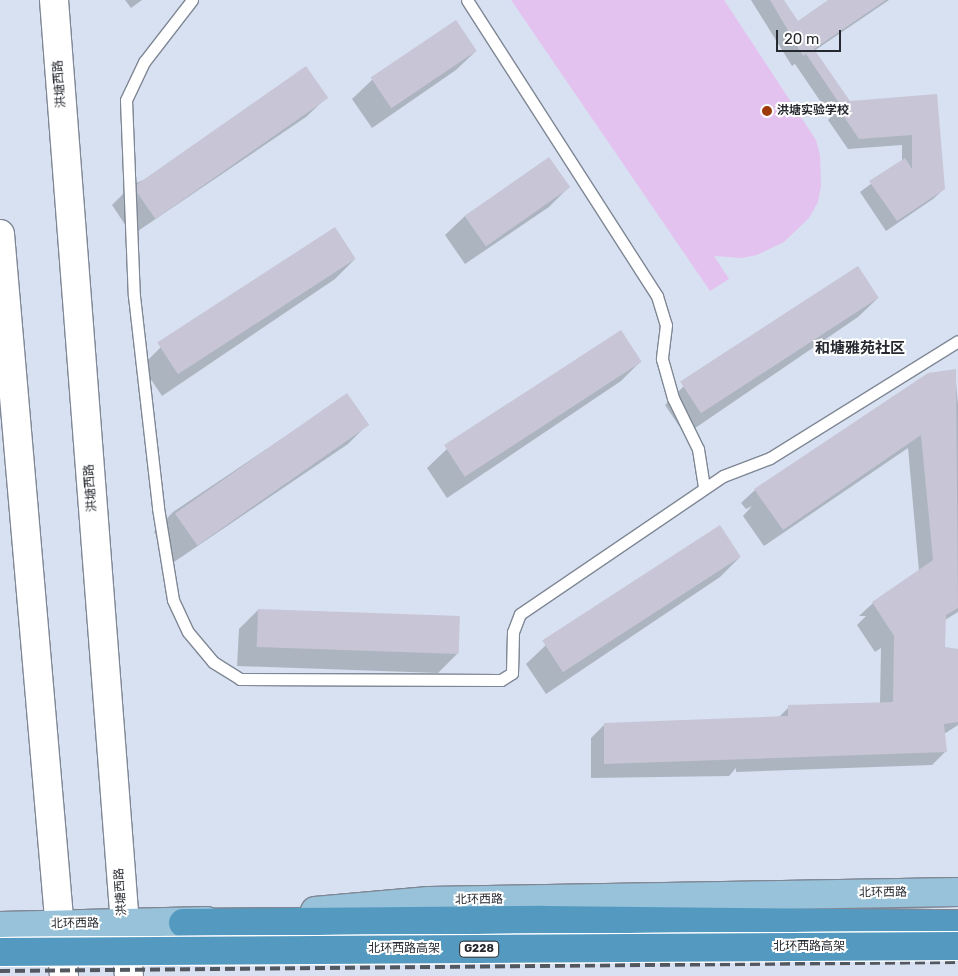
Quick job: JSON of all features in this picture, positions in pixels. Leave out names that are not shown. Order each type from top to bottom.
[{"type":"highway","points":[[183,923],[543,920],[958,924]]},
{"type":"highway","name":"北环西路高架","points":[[0,952],[958,946]]},
{"type":"main road","name":"洪塘西路","points":[[54,0],[129,976]]},
{"type":"main road","points":[[0,234],[64,976]]},
{"type":"main road","name":"北环西路","points":[[0,926],[183,923],[429,901],[958,892]]},
{"type":"lane","points":[[192,0],[144,62],[126,100],[134,296],[160,517],[173,600],[188,632],[213,662],[240,679],[501,680],[512,673],[513,632],[520,614],[723,476],[770,458],[958,341]]},
{"type":"lane","points":[[467,0],[657,296],[666,325],[662,359],[673,398],[698,449],[704,488]]},
{"type":"shaded area","points":[[511,0],[724,0],[816,140],[820,155],[821,186],[818,202],[809,218],[784,242],[757,255],[742,258],[714,256],[729,279],[710,291]]},
{"type":"building","points":[[770,0],[784,0],[798,21],[828,0],[886,0],[814,49],[850,101],[937,94],[945,189],[897,221],[869,181],[905,158],[912,169],[912,135],[859,139],[838,108],[841,106],[806,54],[803,56]]},
{"type":"building","points":[[456,20],[477,51],[391,108],[371,78]]},
{"type":"building","points":[[306,66],[328,98],[156,219],[133,187]]},
{"type":"building","points":[[549,157],[570,187],[486,246],[465,216]]},
{"type":"building","points":[[335,227],[356,259],[178,374],[157,342]]},
{"type":"building","points":[[858,266],[879,298],[701,413],[680,381]]},
{"type":"building","points":[[621,330],[642,362],[465,477],[444,445]]},
{"type":"building","points":[[956,369],[958,608],[946,615],[945,647],[958,649],[958,722],[944,724],[947,752],[604,764],[604,723],[788,716],[788,705],[893,702],[894,636],[872,602],[933,560],[921,435],[783,530],[754,489],[928,373]]},
{"type":"building","points":[[347,393],[369,425],[197,545],[175,513]]},
{"type":"building","points":[[720,525],[741,557],[563,672],[542,640]]},
{"type":"building","points":[[258,609],[460,616],[459,654],[257,647]]},
{"type":"railway","points":[[0,940],[958,936]]},
{"type":"railway","points":[[0,971],[958,962]]},
{"type":"place","name":"洪塘实验学校","points":[[767,111]]},
{"type":"district","name":"和塘雅苑社区","points":[[860,349]]}]
